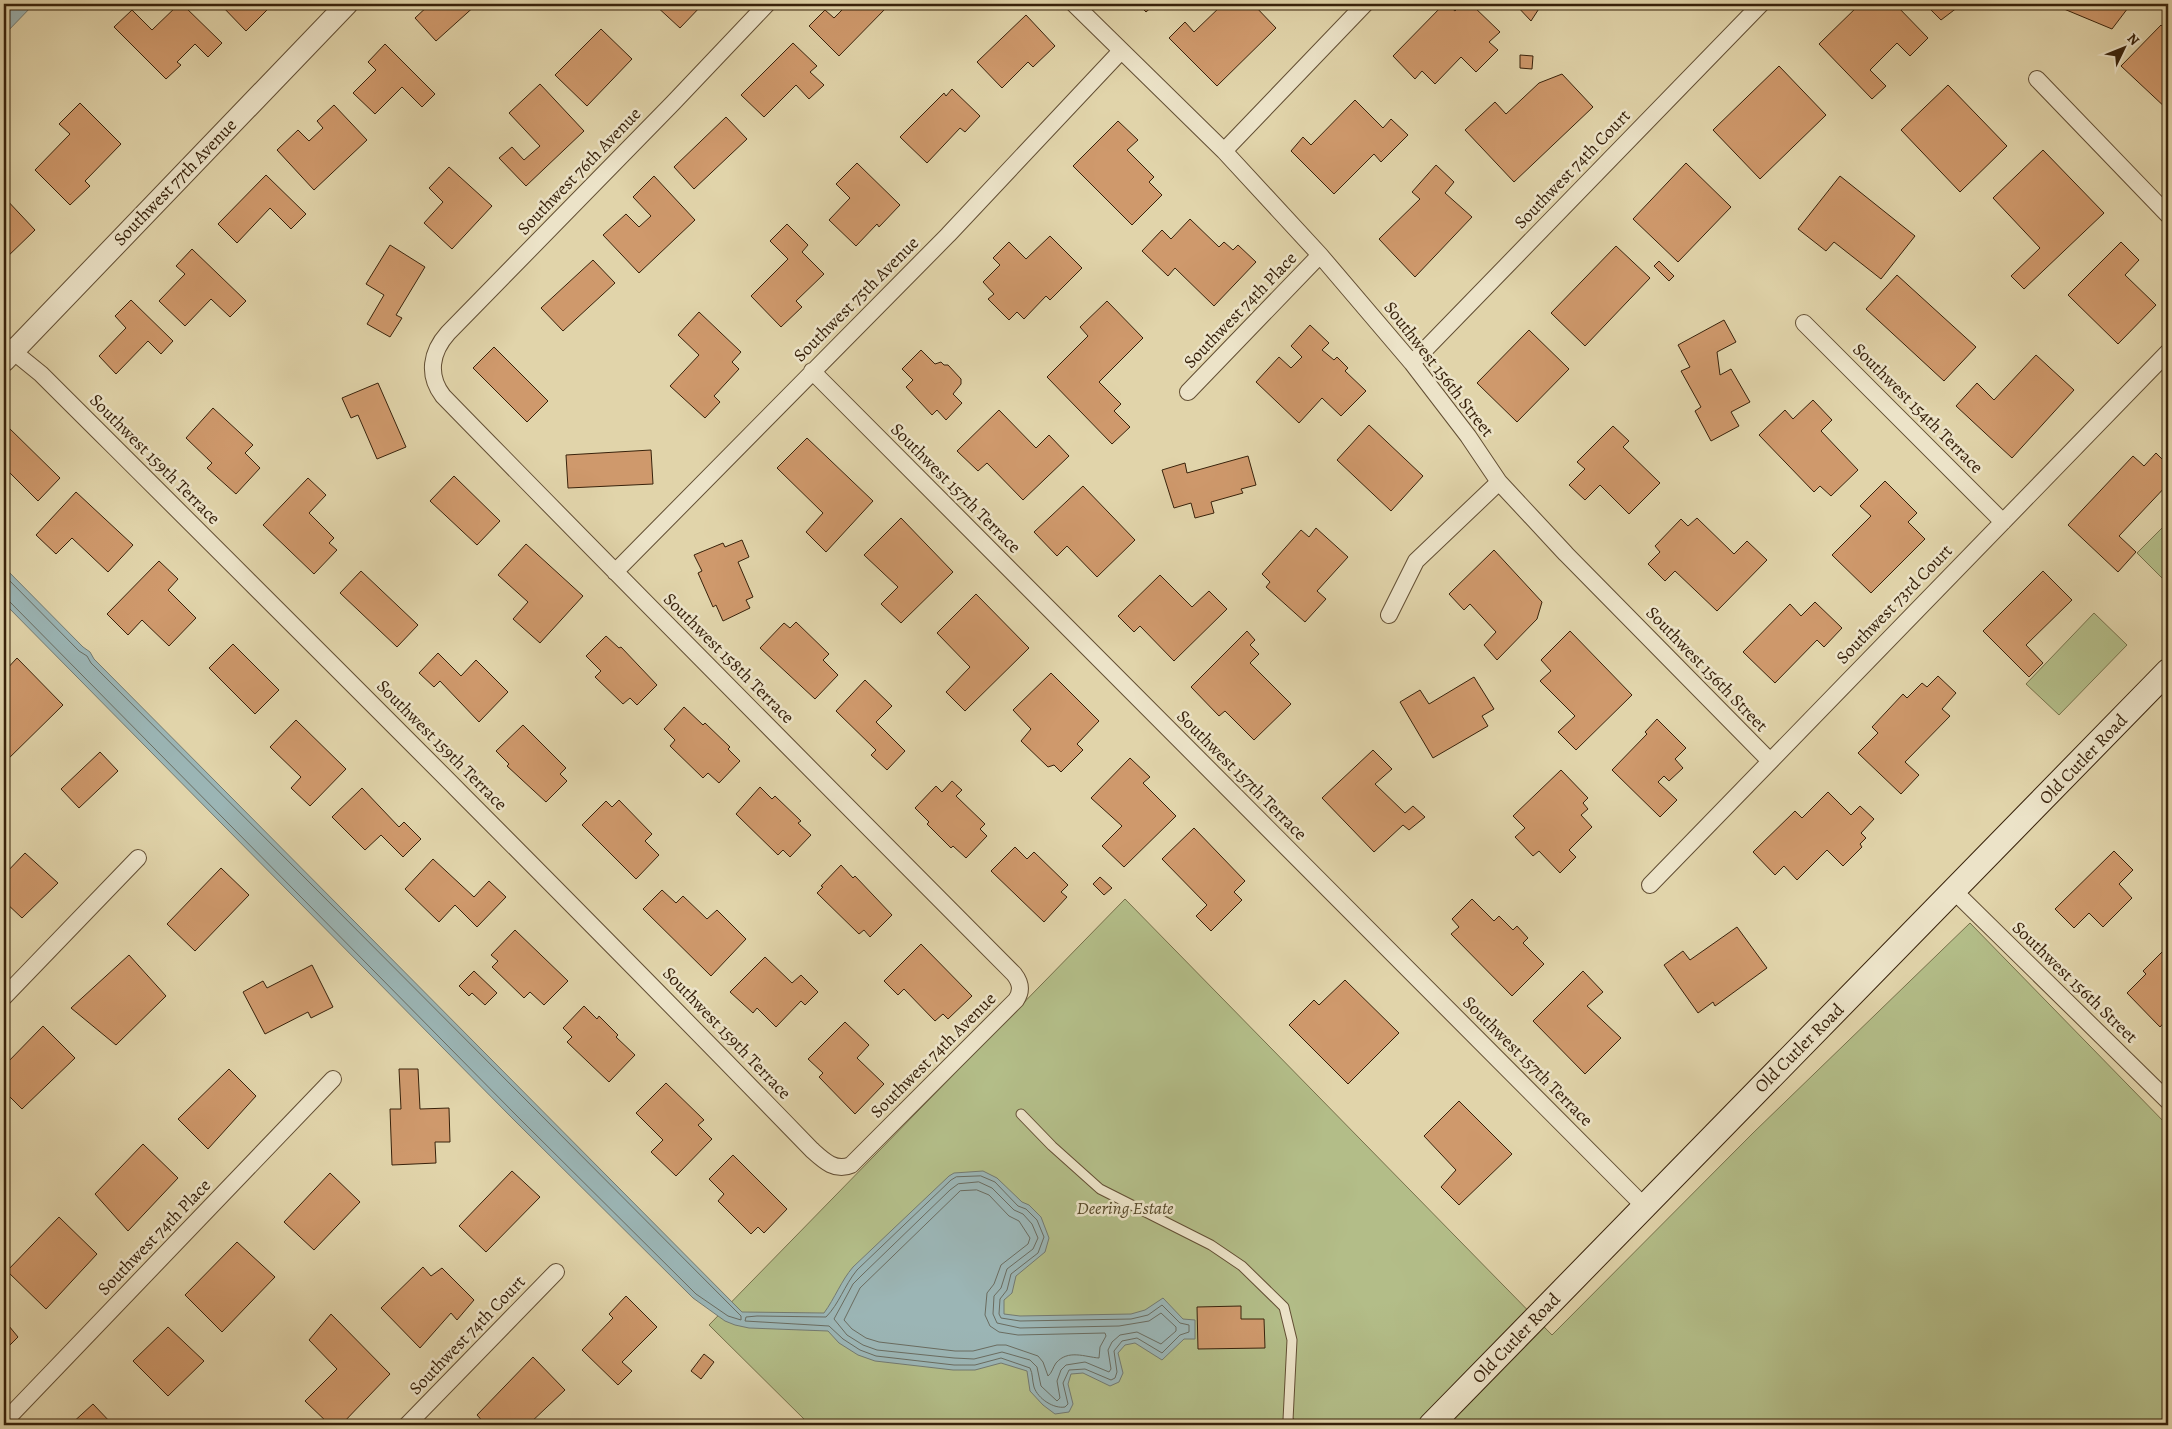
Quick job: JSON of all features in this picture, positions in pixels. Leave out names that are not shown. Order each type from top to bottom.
[{"type":"main road","name":"Old Cutler Road","points":[[1431,1425],[2168,671]]},
{"type":"street","name":"Southwest 77th Avenue","points":[[7,352],[347,4]]},
{"type":"street","name":"Southwest 76th Avenue","points":[[432,372],[437,350],[448,333],[673,104],[767,4]]},
{"type":"street","name":"Southwest 156th Street","points":[[1074,4],[1224,151],[1320,255],[1412,363],[1468,436],[1499,482],[1566,554],[1770,761]]},
{"type":"street","points":[[1224,151],[1365,4]]},
{"type":"street","name":"Southwest 74th Court","points":[[1412,363],[1761,4]]},
{"type":"street","name":"Southwest 75th Avenue","points":[[615,572],[948,235],[1121,50]]},
{"type":"street","points":[[2037,79],[2168,214]]},
{"type":"street","name":"Southwest 74th Place","points":[[1188,392],[1320,255]]},
{"type":"street","name":"Southwest 154th Terrace","points":[[1804,323],[2003,522]]},
{"type":"street","name":"Southwest 159th Terrace","points":[[7,352],[41,374],[622,954],[812,1150],[832,1166],[842,1167],[851,1165]]},
{"type":"street","name":"Southwest 73rd Court","points":[[1650,884],[2168,352]]},
{"type":"street","name":"Southwest 157th Terrace","points":[[812,371],[1644,1206]]},
{"type":"street","name":"Southwest 158th Terrace","points":[[432,372],[435,384],[443,396],[1007,967]]},
{"type":"street","points":[[1389,615],[1416,562],[1499,482]]},
{"type":"street","points":[[4,996],[138,858]]},
{"type":"street","name":"Southwest 156th Street","points":[[1954,891],[2167,1097]]},
{"type":"street","name":"Southwest 74th Avenue","points":[[851,1165],[1016,1000],[1020,991],[1020,982],[1007,967]]},
{"type":"street","name":"Southwest 74th Place","points":[[4,1422],[333,1079]]},
{"type":"street","name":"Southwest 74th Court","points":[[407,1425],[556,1272]]},
{"type":"lane","points":[[1021,1114],[1052,1146],[1100,1190],[1211,1245],[1242,1266],[1284,1307],[1292,1340],[1288,1420],[1292,1425]]},
{"type":"green space","points":[[2168,522],[2168,584],[2137,553]]},
{"type":"green space","points":[[2094,613],[2127,645],[2059,715],[2026,684]]},
{"type":"green space","name":"Deering Estate","points":[[1125,899],[1552,1335],[1753,1133],[1970,923],[2168,1126],[2168,1425],[810,1425],[709,1325]]},
{"type":"water","points":[[4,4],[34,4],[4,35]]},
{"type":"water","points":[[4,567],[742,1312],[824,1313],[853,1267],[949,1176],[954,1173],[983,1171],[997,1178],[1041,1217],[1049,1238],[1045,1252],[1016,1276],[1012,1293],[1004,1300],[1004,1314],[1020,1316],[1131,1314],[1145,1310],[1163,1298],[1183,1319],[1195,1320],[1195,1339],[1184,1339],[1162,1360],[1135,1343],[1125,1345],[1118,1353],[1123,1373],[1119,1382],[1110,1386],[1083,1373],[1071,1374],[1068,1384],[1073,1404],[1069,1412],[1055,1414],[1043,1405],[1030,1391],[1027,1371],[1001,1363],[975,1370],[953,1370],[875,1361],[858,1355],[839,1343],[828,1331],[749,1328],[725,1321],[693,1298],[513,1119],[4,603]]},
{"type":"building","points":[[179,4],[182,4],[222,43],[208,57],[195,44],[177,62],[181,65],[166,79],[114,27],[132,10],[152,30]]},
{"type":"building","points":[[220,4],[273,4],[246,31]]},
{"type":"building","points":[[430,4],[477,4],[436,41],[415,18]]},
{"type":"building","points":[[654,4],[703,4],[680,28]]},
{"type":"building","points":[[848,4],[882,4],[886,8],[839,56],[809,26],[825,10],[834,18]]},
{"type":"building","points":[[1138,4],[1155,4],[1146,12]]},
{"type":"building","points":[[1223,4],[1253,4],[1276,28],[1217,86],[1169,38],[1185,22],[1194,32]]},
{"type":"building","points":[[1444,4],[1447,4],[1455,11],[1462,4],[1471,4],[1500,32],[1489,42],[1498,50],[1476,72],[1461,57],[1435,84],[1422,71],[1415,79],[1393,56]]},
{"type":"building","points":[[1515,4],[1542,4],[1531,21]]},
{"type":"building","points":[[1860,4],[1895,4],[1928,38],[1910,56],[1897,43],[1870,70],[1886,86],[1872,99],[1819,44]]},
{"type":"building","points":[[1925,4],[1962,4],[1941,20]]},
{"type":"building","points":[[2052,4],[2131,4],[2112,29]]},
{"type":"building","points":[[1026,15],[1055,46],[1033,67],[1028,62],[1002,88],[977,62]]},
{"type":"building","points":[[2161,25],[2168,32],[2168,110],[2121,66]]},
{"type":"building","points":[[601,29],[632,59],[587,106],[555,75]]},
{"type":"building","points":[[793,43],[817,66],[810,72],[824,85],[809,99],[796,85],[764,117],[741,95]]},
{"type":"building","points":[[385,44],[435,94],[422,107],[402,87],[375,114],[353,93],[376,70],[368,62]]},
{"type":"building","points":[[1520,55],[1533,56],[1532,69],[1520,68]]},
{"type":"building","points":[[1779,66],[1826,115],[1760,179],[1713,130]]},
{"type":"building","points":[[1562,74],[1593,107],[1514,182],[1465,130],[1495,102],[1506,114],[1539,83]]},
{"type":"building","points":[[540,84],[584,131],[526,186],[499,158],[512,147],[524,160],[540,146],[509,113]]},
{"type":"building","points":[[1948,85],[2007,146],[1960,192],[1901,130]]},
{"type":"building","points":[[952,89],[980,116],[965,132],[960,128],[927,163],[900,137],[944,93],[946,96]]},
{"type":"building","points":[[1355,100],[1383,128],[1391,119],[1408,135],[1381,162],[1374,154],[1334,194],[1291,151],[1303,137],[1311,145]]},
{"type":"building","points":[[80,103],[121,144],[85,181],[90,186],[70,205],[35,170],[70,134],[59,124]]},
{"type":"building","points":[[334,105],[367,140],[314,190],[277,150],[298,130],[309,141],[323,128],[317,121]]},
{"type":"building","points":[[726,117],[747,139],[694,189],[674,167]]},
{"type":"building","points":[[1118,121],[1138,140],[1127,150],[1154,177],[1149,182],[1162,195],[1132,225],[1073,166]]},
{"type":"building","points":[[2043,150],[2104,213],[2024,289],[2011,276],[2040,248],[1993,198]]},
{"type":"building","points":[[857,163],[900,205],[879,227],[877,224],[856,246],[829,220],[850,198],[836,184]]},
{"type":"building","points":[[1686,163],[1731,207],[1678,262],[1633,219]]},
{"type":"building","points":[[1436,165],[1454,182],[1445,193],[1472,217],[1415,277],[1379,239],[1420,199],[1412,192]]},
{"type":"building","points":[[449,167],[492,206],[452,249],[424,223],[443,202],[429,188]]},
{"type":"building","points":[[266,175],[306,214],[291,229],[270,208],[237,243],[218,224]]},
{"type":"building","points":[[654,176],[695,220],[639,273],[603,235],[626,214],[639,227],[651,216],[633,197]]},
{"type":"building","points":[[1840,176],[1915,236],[1881,279],[1834,242],[1826,251],[1798,229]]},
{"type":"building","points":[[4,197],[35,230],[4,260]]},
{"type":"building","points":[[1190,219],[1219,247],[1224,242],[1233,250],[1238,245],[1256,262],[1214,306],[1175,268],[1168,276],[1142,251],[1162,230],[1171,239]]},
{"type":"building","points":[[787,224],[808,245],[802,252],[824,274],[796,301],[802,307],[781,327],[751,296],[788,259],[770,241]]},
{"type":"building","points":[[1050,236],[1082,268],[1050,300],[1046,296],[1024,319],[1017,312],[1009,320],[988,299],[994,294],[983,282],[1000,265],[993,258],[1009,242],[1026,259]]},
{"type":"building","points":[[2121,242],[2139,260],[2125,275],[2156,305],[2118,344],[2068,295]]},
{"type":"building","points":[[390,245],[425,267],[396,315],[402,318],[390,337],[367,324],[384,295],[366,284]]},
{"type":"building","points":[[1616,246],[1650,278],[1585,346],[1551,313]]},
{"type":"building","points":[[192,249],[246,301],[230,317],[211,299],[185,326],[159,301],[185,274],[176,266]]},
{"type":"building","points":[[593,260],[615,283],[563,331],[541,308]]},
{"type":"building","points":[[1659,261],[1674,276],[1669,281],[1654,266]]},
{"type":"building","points":[[1897,275],[1976,347],[1944,381],[1866,309]]},
{"type":"building","points":[[131,300],[173,341],[161,354],[148,341],[116,374],[99,356],[126,328],[115,316]]},
{"type":"building","points":[[1107,301],[1143,338],[1099,382],[1121,404],[1114,411],[1130,427],[1112,444],[1047,377],[1088,336],[1080,327]]},
{"type":"building","points":[[699,312],[741,352],[732,362],[739,369],[714,396],[720,402],[705,418],[670,386],[699,355],[678,335]]},
{"type":"building","points":[[1724,320],[1736,342],[1717,352],[1720,375],[1731,369],[1750,402],[1731,412],[1739,426],[1711,441],[1695,411],[1701,407],[1681,371],[1690,367],[1678,345]]},
{"type":"building","points":[[1310,325],[1329,343],[1322,350],[1334,360],[1337,357],[1348,368],[1345,371],[1366,391],[1341,416],[1322,398],[1299,423],[1256,382],[1279,357],[1291,368],[1302,357],[1291,346]]},
{"type":"building","points":[[1529,330],[1569,369],[1517,422],[1477,383]]},
{"type":"building","points":[[494,347],[548,401],[527,422],[473,368]]},
{"type":"building","points":[[921,350],[935,364],[941,362],[944,365],[948,365],[961,379],[961,384],[953,394],[962,403],[946,420],[937,410],[932,415],[906,387],[913,380],[902,369]]},
{"type":"building","points":[[2036,355],[2074,390],[2012,458],[1956,406],[1977,383],[1994,400]]},
{"type":"building","points":[[378,383],[406,447],[377,459],[358,415],[351,418],[342,398]]},
{"type":"building","points":[[1813,400],[1832,420],[1821,431],[1858,470],[1831,496],[1820,486],[1814,492],[1759,435],[1785,410],[1793,419]]},
{"type":"building","points":[[213,408],[253,445],[245,453],[260,468],[236,494],[207,468],[212,463],[186,438]]},
{"type":"building","points":[[999,410],[1036,448],[1049,435],[1069,456],[1023,500],[987,463],[978,471],[957,451]]},
{"type":"building","points":[[1369,425],[1423,476],[1391,511],[1337,460]]},
{"type":"building","points":[[1613,426],[1629,441],[1623,447],[1660,483],[1629,514],[1600,485],[1585,500],[1569,485],[1585,469],[1577,462]]},
{"type":"building","points":[[8,427],[60,478],[38,501],[4,467],[4,432]]},
{"type":"building","points":[[807,438],[873,501],[826,552],[806,532],[823,513],[777,468]]},
{"type":"building","points":[[651,450],[653,484],[568,488],[566,455]]},
{"type":"building","points":[[2156,453],[2168,465],[2168,484],[2119,536],[2136,552],[2118,572],[2068,525],[2133,456],[2144,466]]},
{"type":"building","points":[[1248,456],[1256,485],[1241,489],[1243,493],[1211,502],[1214,513],[1195,518],[1191,503],[1174,508],[1162,470],[1185,463],[1187,473]]},
{"type":"building","points":[[454,476],[500,521],[477,545],[430,501]]},
{"type":"building","points":[[308,478],[326,495],[309,513],[334,538],[329,543],[337,550],[314,574],[263,525]]},
{"type":"building","points":[[1885,481],[1917,513],[1908,522],[1925,539],[1871,593],[1832,555],[1871,516],[1860,506]]},
{"type":"building","points":[[1083,486],[1135,540],[1097,577],[1067,546],[1057,556],[1034,532]]},
{"type":"building","points":[[76,492],[133,545],[108,572],[72,538],[56,554],[36,535]]},
{"type":"building","points":[[901,518],[953,572],[901,623],[881,604],[898,587],[864,555]]},
{"type":"building","points":[[1697,518],[1734,554],[1747,541],[1767,560],[1717,611],[1675,571],[1665,581],[1648,564],[1660,552],[1655,546],[1681,519],[1688,526]]},
{"type":"building","points":[[1316,528],[1348,557],[1317,591],[1326,599],[1305,622],[1266,587],[1270,582],[1262,574],[1301,530],[1309,537]]},
{"type":"building","points":[[742,540],[749,557],[738,562],[753,597],[746,600],[750,608],[723,621],[716,605],[713,607],[698,573],[702,571],[694,555],[723,543],[725,547]]},
{"type":"building","points":[[526,544],[583,596],[540,643],[513,619],[528,602],[498,575]]},
{"type":"building","points":[[1494,550],[1542,602],[1537,619],[1497,660],[1484,645],[1496,632],[1470,604],[1464,610],[1449,594]]},
{"type":"building","points":[[159,561],[178,579],[168,590],[196,618],[169,646],[142,620],[128,635],[107,614]]},
{"type":"building","points":[[361,571],[418,625],[397,647],[340,593]]},
{"type":"building","points":[[2043,571],[2072,600],[2026,645],[2043,663],[2029,677],[1983,631]]},
{"type":"building","points":[[1160,575],[1192,607],[1209,591],[1227,609],[1174,661],[1140,626],[1134,632],[1118,616]]},
{"type":"building","points":[[976,594],[1029,648],[965,711],[946,692],[970,667],[937,633]]},
{"type":"building","points":[[1815,602],[1842,628],[1824,647],[1817,640],[1775,683],[1743,652],[1790,604],[1801,616]]},
{"type":"building","points":[[796,622],[829,654],[823,660],[838,675],[815,699],[760,648],[784,623],[790,628]]},
{"type":"building","points":[[1247,631],[1255,640],[1250,645],[1259,654],[1250,663],[1291,704],[1254,740],[1225,711],[1219,716],[1191,687]]},
{"type":"building","points":[[1570,631],[1632,695],[1576,750],[1558,732],[1575,716],[1540,681],[1551,671],[1541,660]]},
{"type":"building","points":[[606,636],[619,648],[621,647],[657,685],[637,705],[630,698],[623,704],[595,677],[601,671],[586,656]]},
{"type":"building","points":[[233,644],[279,690],[255,714],[209,668]]},
{"type":"building","points":[[438,653],[461,676],[476,660],[508,692],[479,722],[440,681],[434,687],[419,673]]},
{"type":"building","points":[[17,658],[63,705],[4,763],[4,672]]},
{"type":"building","points":[[1051,673],[1099,721],[1077,744],[1083,750],[1061,772],[1054,765],[1048,767],[1021,741],[1031,729],[1013,710]]},
{"type":"building","points":[[1938,676],[1956,693],[1942,709],[1950,716],[1905,762],[1919,775],[1901,794],[1858,753],[1878,733],[1872,727],[1903,694],[1907,698],[1922,683],[1927,687]]},
{"type":"building","points":[[1474,677],[1494,709],[1482,716],[1488,726],[1433,758],[1400,702],[1420,690],[1429,704]]},
{"type":"building","points":[[865,680],[892,706],[876,722],[905,751],[887,770],[871,755],[876,750],[836,711]]},
{"type":"building","points":[[684,707],[703,725],[705,723],[730,747],[728,749],[740,761],[719,783],[708,773],[703,778],[670,746],[675,740],[664,729]]},
{"type":"building","points":[[1657,719],[1686,748],[1675,759],[1683,768],[1669,781],[1664,776],[1658,782],[1677,800],[1660,817],[1612,770],[1647,734],[1645,732]]},
{"type":"building","points":[[296,720],[346,769],[310,806],[291,788],[301,777],[270,747]]},
{"type":"building","points":[[523,725],[566,768],[560,774],[567,781],[546,802],[507,766],[509,764],[496,751]]},
{"type":"building","points":[[1373,750],[1392,769],[1375,784],[1405,813],[1413,806],[1425,817],[1409,830],[1403,825],[1374,852],[1322,798]]},
{"type":"building","points":[[100,752],[118,771],[79,808],[61,789]]},
{"type":"building","points":[[1130,758],[1150,777],[1143,783],[1176,816],[1124,867],[1102,846],[1122,826],[1091,798]]},
{"type":"building","points":[[1561,770],[1588,798],[1583,803],[1588,809],[1581,815],[1592,827],[1569,850],[1576,857],[1560,873],[1539,851],[1533,856],[1515,837],[1525,828],[1513,816]]},
{"type":"building","points":[[952,781],[962,790],[956,796],[985,824],[980,829],[987,836],[966,858],[953,846],[951,848],[927,824],[929,822],[915,808],[936,786],[942,792]]},
{"type":"building","points":[[760,787],[772,799],[775,796],[801,821],[798,823],[811,835],[790,857],[783,850],[778,855],[736,814]]},
{"type":"building","points":[[362,788],[399,827],[404,822],[421,839],[403,857],[381,835],[365,850],[332,817]]},
{"type":"building","points":[[1828,792],[1851,815],[1860,806],[1874,819],[1861,833],[1866,838],[1860,844],[1862,847],[1843,866],[1827,850],[1797,880],[1784,866],[1775,875],[1753,852],[1795,811],[1802,818]]},
{"type":"building","points":[[619,800],[652,834],[645,841],[659,855],[636,879],[582,825],[606,801],[612,807]]},
{"type":"building","points":[[1194,828],[1245,881],[1234,892],[1242,900],[1211,931],[1196,916],[1207,905],[1162,859]]},
{"type":"building","points":[[1015,847],[1027,859],[1034,852],[1068,885],[1061,892],[1067,897],[1044,922],[991,871]]},
{"type":"building","points":[[2114,851],[2133,870],[2119,884],[2132,898],[2103,927],[2089,913],[2074,928],[2055,909]]},
{"type":"building","points":[[25,853],[58,883],[22,918],[4,901],[4,875]]},
{"type":"building","points":[[433,859],[474,897],[489,881],[506,897],[477,927],[455,905],[439,922],[405,889]]},
{"type":"building","points":[[841,865],[853,878],[855,876],[892,915],[870,937],[864,930],[859,934],[817,893],[823,887],[821,886]]},
{"type":"building","points":[[221,868],[249,895],[195,951],[167,924]]},
{"type":"building","points":[[1100,877],[1112,888],[1104,895],[1093,884]]},
{"type":"building","points":[[662,890],[676,903],[683,896],[707,919],[717,910],[746,939],[711,976],[643,909]]},
{"type":"building","points":[[1472,899],[1494,921],[1499,916],[1513,930],[1517,926],[1528,938],[1523,943],[1544,964],[1512,996],[1451,934],[1459,927],[1452,919]]},
{"type":"building","points":[[1737,927],[1767,968],[1715,1006],[1713,1002],[1698,1013],[1664,965],[1683,951],[1690,960]]},
{"type":"building","points":[[515,930],[568,981],[544,1005],[530,992],[524,998],[492,967],[498,961],[491,955]]},
{"type":"building","points":[[921,944],[972,996],[948,1019],[943,1014],[935,1021],[904,989],[898,995],[884,981]]},
{"type":"building","points":[[2168,946],[2168,1018],[2160,1027],[2127,993],[2146,974],[2143,971]]},
{"type":"building","points":[[129,955],[166,996],[116,1045],[71,1008]]},
{"type":"building","points":[[765,957],[792,983],[801,975],[818,992],[805,1005],[801,1001],[776,1027],[757,1008],[753,1013],[730,992]]},
{"type":"building","points":[[312,965],[333,1007],[311,1018],[308,1012],[265,1034],[243,992],[263,981],[267,988]]},
{"type":"building","points":[[474,971],[497,993],[485,1005],[472,993],[469,996],[459,986]]},
{"type":"building","points":[[1583,971],[1603,992],[1587,1006],[1621,1038],[1585,1074],[1533,1021]]},
{"type":"building","points":[[1345,980],[1399,1033],[1348,1084],[1289,1025],[1314,1000],[1319,1005]]},
{"type":"building","points":[[584,1006],[597,1019],[599,1016],[618,1035],[616,1037],[635,1055],[609,1082],[567,1042],[572,1037],[563,1028]]},
{"type":"building","points":[[845,1022],[869,1045],[857,1058],[884,1084],[855,1114],[819,1077],[823,1073],[808,1059]]},
{"type":"building","points":[[43,1026],[75,1058],[22,1109],[4,1091],[4,1066]]},
{"type":"building","points":[[229,1069],[256,1096],[208,1149],[178,1119]]},
{"type":"building","points":[[399,1069],[418,1069],[420,1109],[449,1108],[450,1142],[435,1142],[436,1163],[392,1165],[390,1109],[401,1109]]},
{"type":"building","points":[[666,1083],[704,1120],[698,1125],[712,1139],[676,1176],[651,1152],[663,1140],[636,1113]]},
{"type":"building","points":[[1459,1101],[1512,1154],[1459,1205],[1441,1187],[1456,1170],[1424,1136]]},
{"type":"building","points":[[143,1144],[178,1178],[128,1231],[95,1194]]},
{"type":"building","points":[[733,1155],[787,1209],[764,1233],[758,1227],[751,1234],[718,1201],[724,1194],[709,1179]]},
{"type":"building","points":[[512,1171],[540,1197],[486,1252],[459,1226]]},
{"type":"building","points":[[330,1173],[360,1202],[314,1250],[284,1222]]},
{"type":"building","points":[[59,1217],[97,1254],[46,1309],[7,1271]]},
{"type":"building","points":[[237,1242],[275,1277],[222,1332],[185,1295]]},
{"type":"building","points":[[423,1267],[431,1276],[442,1268],[474,1300],[457,1320],[451,1313],[420,1348],[381,1308]]},
{"type":"building","points":[[626,1296],[657,1327],[622,1362],[632,1371],[618,1385],[582,1350],[613,1318],[609,1314]]},
{"type":"building","points":[[1241,1306],[1241,1319],[1264,1319],[1265,1348],[1198,1349],[1197,1307]]},
{"type":"building","points":[[331,1314],[390,1374],[341,1425],[330,1425],[305,1401],[337,1369],[309,1340]]},
{"type":"building","points":[[4,1320],[18,1337],[4,1351]]},
{"type":"building","points":[[168,1327],[204,1361],[168,1396],[133,1361]]},
{"type":"building","points":[[704,1354],[714,1362],[701,1379],[691,1371]]},
{"type":"building","points":[[533,1357],[565,1390],[528,1425],[486,1425],[477,1415]]},
{"type":"building","points":[[93,1404],[113,1425],[70,1425]]}]
